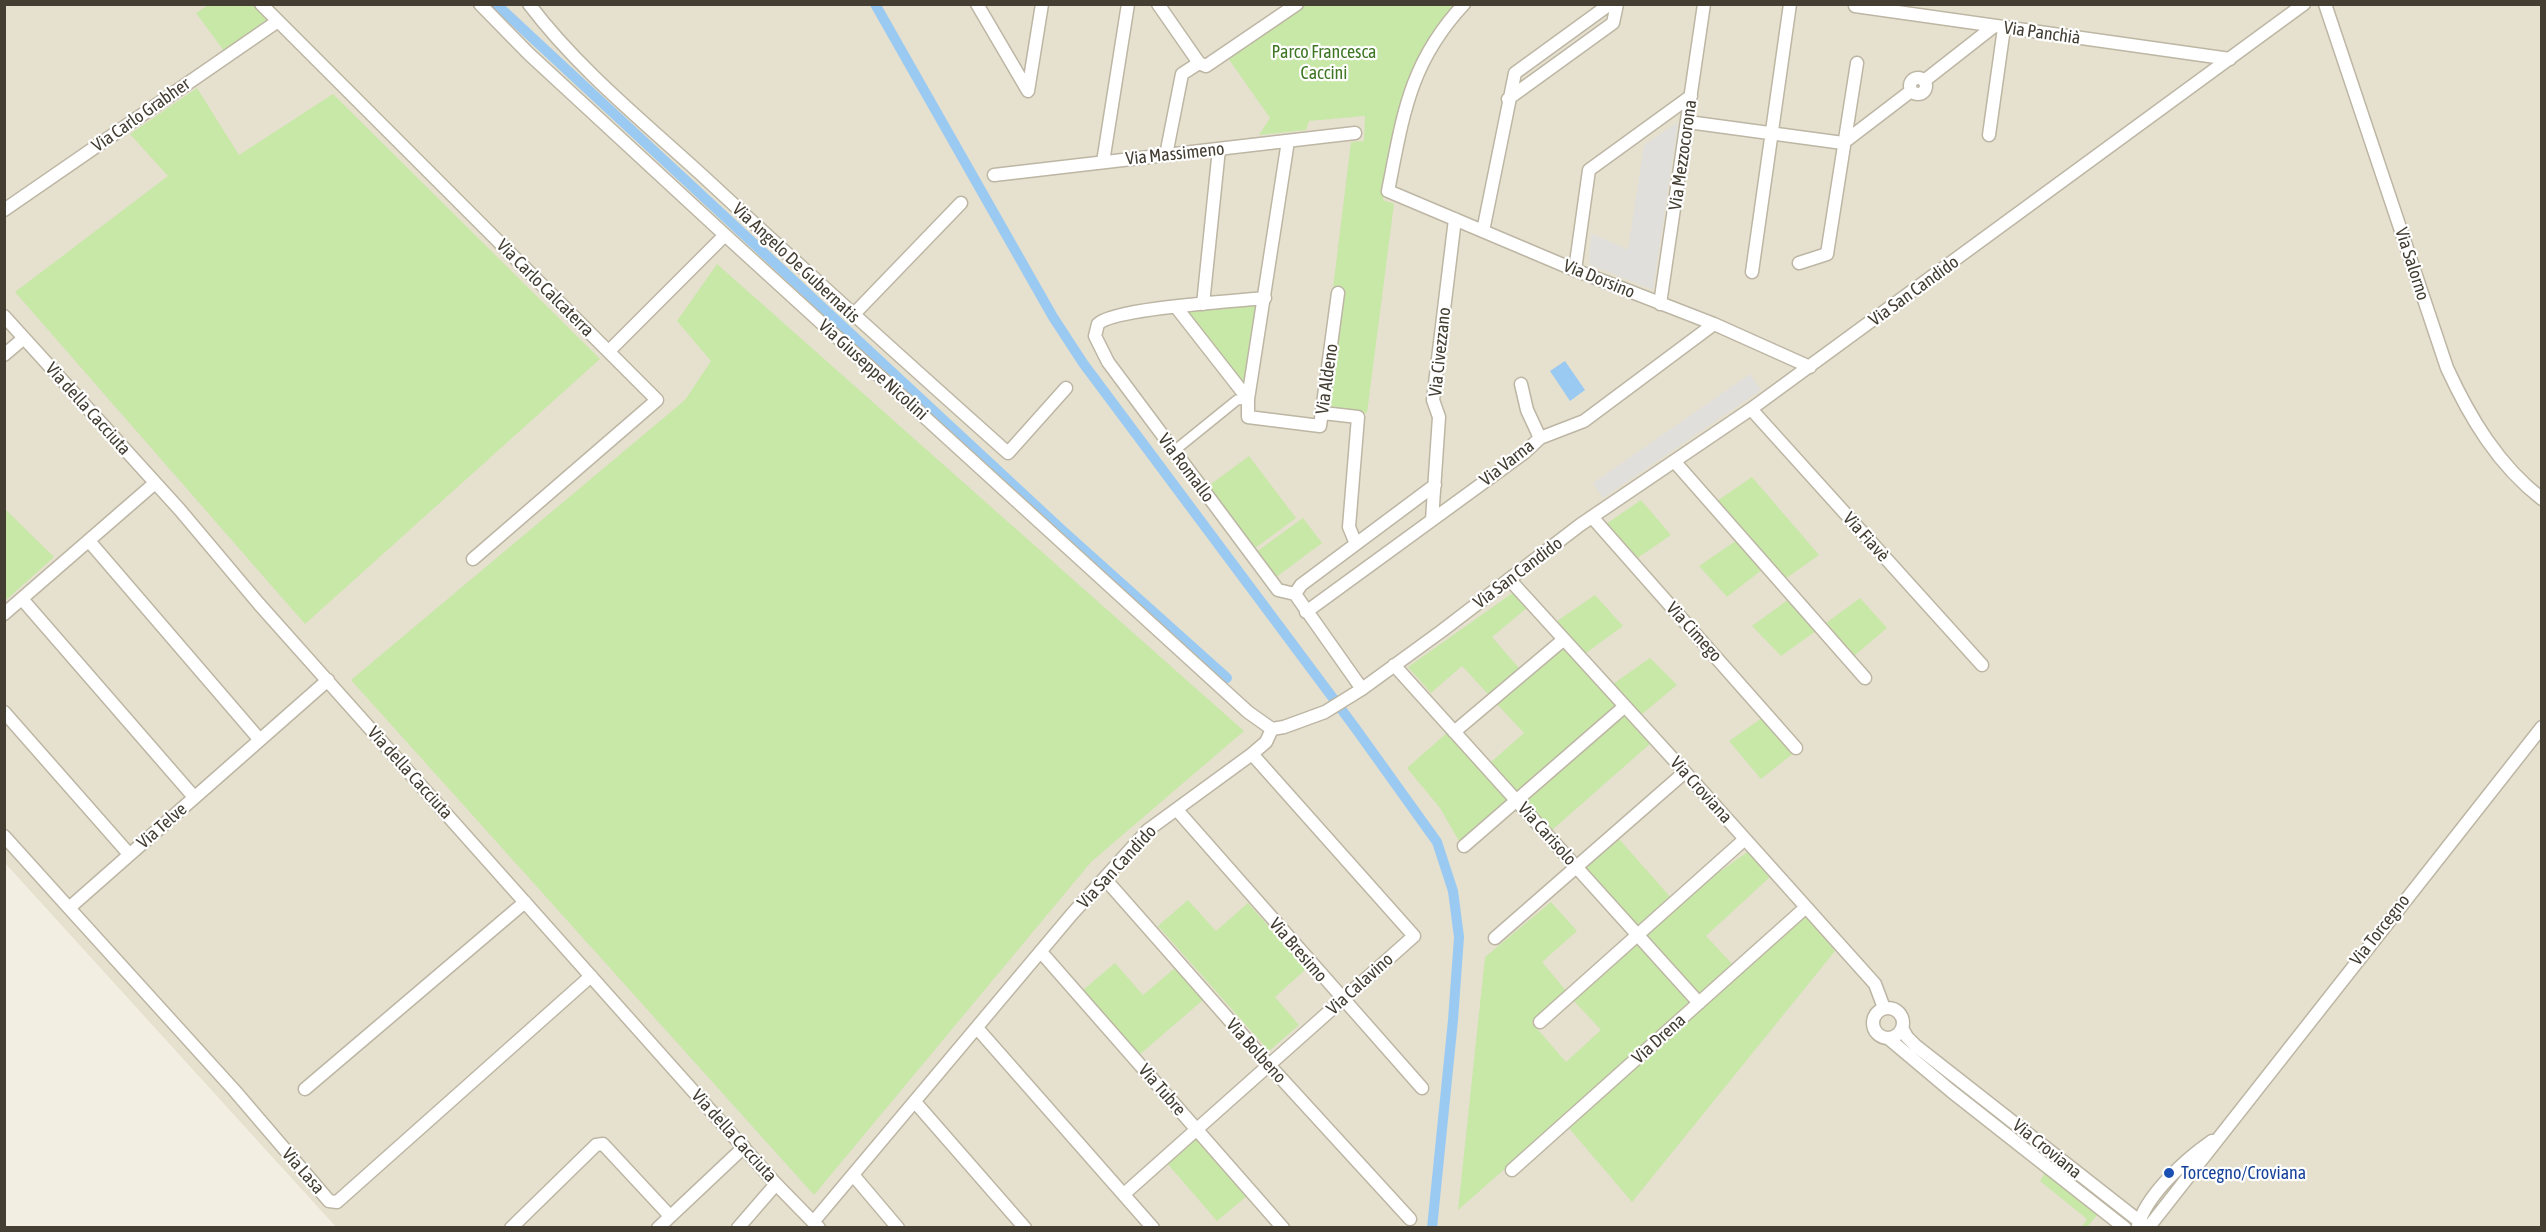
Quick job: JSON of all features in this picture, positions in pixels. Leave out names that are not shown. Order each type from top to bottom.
[{"type":"street","name":"Via Carlo Calcaterra","points":[[261,4],[657,400],[473,559]]},
{"type":"street","name":"Via Giuseppe Nicolini","points":[[480,4],[529,54],[725,235],[1248,712],[1272,729]]},
{"type":"street","name":"Via Angelo De Gubernatis","points":[[529,4],[551,34],[605,86],[853,315],[1008,453],[1066,388]]},
{"type":"street","points":[[977,4],[1028,91],[1042,4]]},
{"type":"street","points":[[1103,162],[1128,4]]},
{"type":"street","points":[[1158,4],[1199,63],[1206,66],[1297,4]]},
{"type":"street","name":"Via Dorsino","points":[[1464,4],[1442,27],[1414,78],[1403,117],[1388,191],[1575,270],[1714,324],[1810,367]]},
{"type":"street","points":[[1483,231],[1515,73],[1610,4]]},
{"type":"street","points":[[1508,99],[1612,23],[1617,4]]},
{"type":"street","name":"Via Mezzocorona","points":[[1660,304],[1704,4]]},
{"type":"street","points":[[1752,272],[1790,4]]},
{"type":"street","name":"Via San Candido","points":[[817,1224],[977,1028],[1148,830],[1252,754],[1266,742],[1272,729],[1325,712],[1362,689],[1592,517],[1810,367],[2304,4]]},
{"type":"street","name":"Via Salorno","points":[[2325,4],[2447,368],[2462,400],[2486,441],[2523,485],[2541,500]]},
{"type":"street","name":"Via Panchià","points":[[1855,6],[2230,59]]},
{"type":"street","name":"Via Carlo Grabher","points":[[4,210],[278,21]]},
{"type":"street","points":[[1688,122],[1843,143],[1911,91],[1912,81],[1916,78],[1924,81],[1999,27]]},
{"type":"street","points":[[1989,135],[1999,27]]},
{"type":"street","points":[[1166,154],[1182,74],[1199,63]]},
{"type":"street","points":[[1799,263],[1827,254],[1857,63]]},
{"type":"street","points":[[1575,270],[1589,170],[1691,96]]},
{"type":"street","name":"Via Massimeno","points":[[994,175],[1356,133]]},
{"type":"street","points":[[1248,399],[1288,141]]},
{"type":"street","points":[[1203,304],[1219,149]]},
{"type":"street","points":[[853,315],[960,203]]},
{"type":"street","name":"Via Civezzano","points":[[1432,520],[1439,417],[1433,400],[1455,219]]},
{"type":"street","points":[[609,351],[725,235]]},
{"type":"street","name":"Via Aldeno","points":[[1248,399],[1248,417],[1320,426],[1338,293]]},
{"type":"street","points":[[1176,307],[1264,298]]},
{"type":"street","points":[[1176,307],[1248,399]]},
{"type":"street","name":"Via Romallo","points":[[1176,307],[1108,317],[1096,327],[1097,344],[1108,363],[1278,590],[1295,594]]},
{"type":"street","name":"Via della Cacciuta","points":[[4,316],[155,483],[776,1184],[817,1224]]},
{"type":"street","name":"Via Varna","points":[[1306,612],[1524,453],[1540,438],[1584,421],[1714,324]]},
{"type":"street","points":[[4,355],[24,338]]},
{"type":"street","points":[[1521,384],[1527,410],[1540,438]]},
{"type":"street","points":[[1174,451],[1237,400],[1248,399]]},
{"type":"street","name":"Via Fiavè","points":[[1751,409],[1982,665]]},
{"type":"street","points":[[1323,413],[1358,417],[1349,527],[1356,544]]},
{"type":"street","points":[[1674,461],[1865,678]]},
{"type":"street","points":[[4,614],[155,483]]},
{"type":"street","points":[[1362,689],[1295,594],[1301,585],[1436,485]]},
{"type":"street","name":"Via Cimego","points":[[1592,517],[1796,748]]},
{"type":"street","points":[[89,541],[260,740]]},
{"type":"street","name":"Via Croviana","points":[[1509,579],[1875,984],[1884,1008]]},
{"type":"street","points":[[22,599],[194,797]]},
{"type":"street","points":[[1454,732],[1563,640]]},
{"type":"street","name":"Via Carisolo","points":[[1394,665],[1699,1003]]},
{"type":"street","name":"Via Telve","points":[[69,908],[328,680]]},
{"type":"street","points":[[1464,846],[1624,707]]},
{"type":"street","points":[[4,712],[129,854]]},
{"type":"street","name":"Via Torcegno","points":[[2143,1226],[2190,1176],[2541,727]]},
{"type":"street","name":"Via Calavino","points":[[1124,1194],[1414,936],[1252,754]]},
{"type":"street","points":[[1495,938],[1685,772]]},
{"type":"street","name":"Via Bresimo","points":[[1177,810],[1342,1000],[1422,1088]]},
{"type":"street","points":[[4,836],[69,908]]},
{"type":"street","points":[[1540,1022],[1745,839]]},
{"type":"street","name":"Via Bolbeno","points":[[1106,880],[1410,1220]]},
{"type":"street","points":[[305,1089],[525,902]]},
{"type":"street","name":"Via Lasa","points":[[69,908],[234,1090],[329,1201],[334,1203],[591,976]]},
{"type":"street","name":"Via Drena","points":[[1512,1170],[1805,909]]},
{"type":"street","name":"Via Tubre","points":[[1041,952],[1283,1227]]},
{"type":"street","points":[[1884,1008],[1893,1009],[1900,1014],[1902,1028],[1897,1035],[1888,1038],[1876,1031],[1873,1022],[1876,1014],[1884,1008]]},
{"type":"street","points":[[977,1028],[1153,1227]]},
{"type":"street","name":"Via Croviana","points":[[1902,1028],[1907,1037],[1917,1046],[2143,1226]]},
{"type":"street","name":"Via Croviana","points":[[1888,1038],[2125,1227]]},
{"type":"street","points":[[1952,1091],[1961,1086],[1962,1081]]},
{"type":"street","points":[[915,1102],[1025,1227]]},
{"type":"street","points":[[2011,1138],[2019,1127]]},
{"type":"street","name":"Via Torcegno","points":[[2143,1226],[2164,1184],[2179,1167],[2221,1135]]},
{"type":"street","points":[[511,1227],[596,1146],[601,1144],[670,1216]]},
{"type":"street","points":[[658,1227],[744,1147]]},
{"type":"street","points":[[2179,1167],[2184,1168],[2190,1176]]},
{"type":"street","points":[[2072,1186],[2080,1175]]},
{"type":"street","points":[[854,1176],[898,1227]]},
{"type":"street","points":[[738,1227],[776,1184]]},
{"type":"shaded area","points":[[5,5],[2541,5],[2541,1227],[336,1227],[5,863]]},
{"type":"shaded area","points":[[1678,122],[1653,290],[1589,264],[1591,233],[1628,250],[1644,145]]},
{"type":"shaded area","points":[[1750,374],[1761,390],[1603,498],[1593,483]]},
{"type":"green space","points":[[208,5],[252,5],[268,19],[224,51],[196,13]]},
{"type":"green space","name":"Parco Francesca Caccini","points":[[1305,5],[1459,5],[1401,112],[1383,200],[1394,204],[1367,413],[1336,410],[1329,404],[1341,290],[1333,288],[1351,142],[1364,141],[1365,116],[1309,121],[1306,130],[1259,135],[1270,118],[1228,58]]},
{"type":"green space","points":[[197,88],[239,155],[333,94],[600,359],[305,624],[15,292],[168,176],[130,134]]},
{"type":"green space","points":[[717,264],[1244,731],[1091,862],[814,1195],[351,680],[685,400],[711,361],[677,321]]},
{"type":"green space","points":[[1257,304],[1245,389],[1187,311]]},
{"type":"green space","points":[[1249,456],[1296,518],[1254,549],[1207,487]]},
{"type":"green space","points":[[1752,477],[1819,555],[1785,579],[1717,501]]},
{"type":"green space","points":[[1641,500],[1671,535],[1636,559],[1606,524]]},
{"type":"green space","points":[[4,508],[54,557],[5,601],[4,601]]},
{"type":"green space","points":[[1303,518],[1322,543],[1275,578],[1256,552]]},
{"type":"green space","points":[[1737,540],[1763,569],[1727,597],[1699,566]]},
{"type":"green space","points":[[1514,592],[1528,607],[1492,637],[1519,668],[1488,694],[1462,666],[1431,693],[1408,667]]},
{"type":"green space","points":[[1595,595],[1623,626],[1586,653],[1557,621]]},
{"type":"green space","points":[[1860,598],[1887,628],[1854,656],[1826,623]]},
{"type":"green space","points":[[1788,600],[1816,631],[1781,656],[1752,626]]},
{"type":"green space","points":[[1563,645],[1617,705],[1517,791],[1491,762],[1524,733],[1495,702]]},
{"type":"green space","points":[[1650,658],[1677,685],[1641,715],[1613,684]]},
{"type":"green space","points":[[1623,713],[1651,743],[1552,830],[1524,799]]},
{"type":"green space","points":[[1762,718],[1795,752],[1761,779],[1729,741]]},
{"type":"green space","points":[[1449,731],[1508,799],[1459,841],[1440,808],[1407,768]]},
{"type":"green space","points":[[1619,839],[1673,900],[1641,929],[1585,868]]},
{"type":"green space","points":[[1749,851],[1771,876],[1706,936],[1734,966],[1701,995],[1647,936],[1715,875]]},
{"type":"green space","points":[[1188,900],[1216,931],[1248,903],[1306,969],[1275,997],[1299,1025],[1269,1051],[1158,926]]},
{"type":"green space","points":[[1551,902],[1577,931],[1542,962],[1567,992],[1532,1023],[1566,1062],[1601,1030],[1574,1001],[1640,942],[1695,1002],[1458,1210],[1485,957]]},
{"type":"green space","points":[[1806,916],[1835,951],[1632,1202],[1568,1127]]},
{"type":"green space","points":[[1115,963],[1143,995],[1175,968],[1203,1000],[1139,1055],[1083,990]]},
{"type":"green space","points":[[1197,1136],[1248,1195],[1217,1221],[1166,1162]]},
{"type":"green space","points":[[2045,1173],[2097,1215],[2087,1227],[2082,1227],[2087,1219],[2040,1181]]},
{"type":"water","points":[[1565,361],[1585,390],[1570,401],[1550,371]]},
{"type":"waterway","points":[[496,4],[1063,531],[1227,678]]},
{"type":"waterway","points":[[875,4],[1053,317],[1083,363],[1356,729],[1437,842],[1453,891],[1459,937],[1432,1228]]},
{"type":"place","name":"Torcegno/Croviana","points":[[2169,1173]]}]
